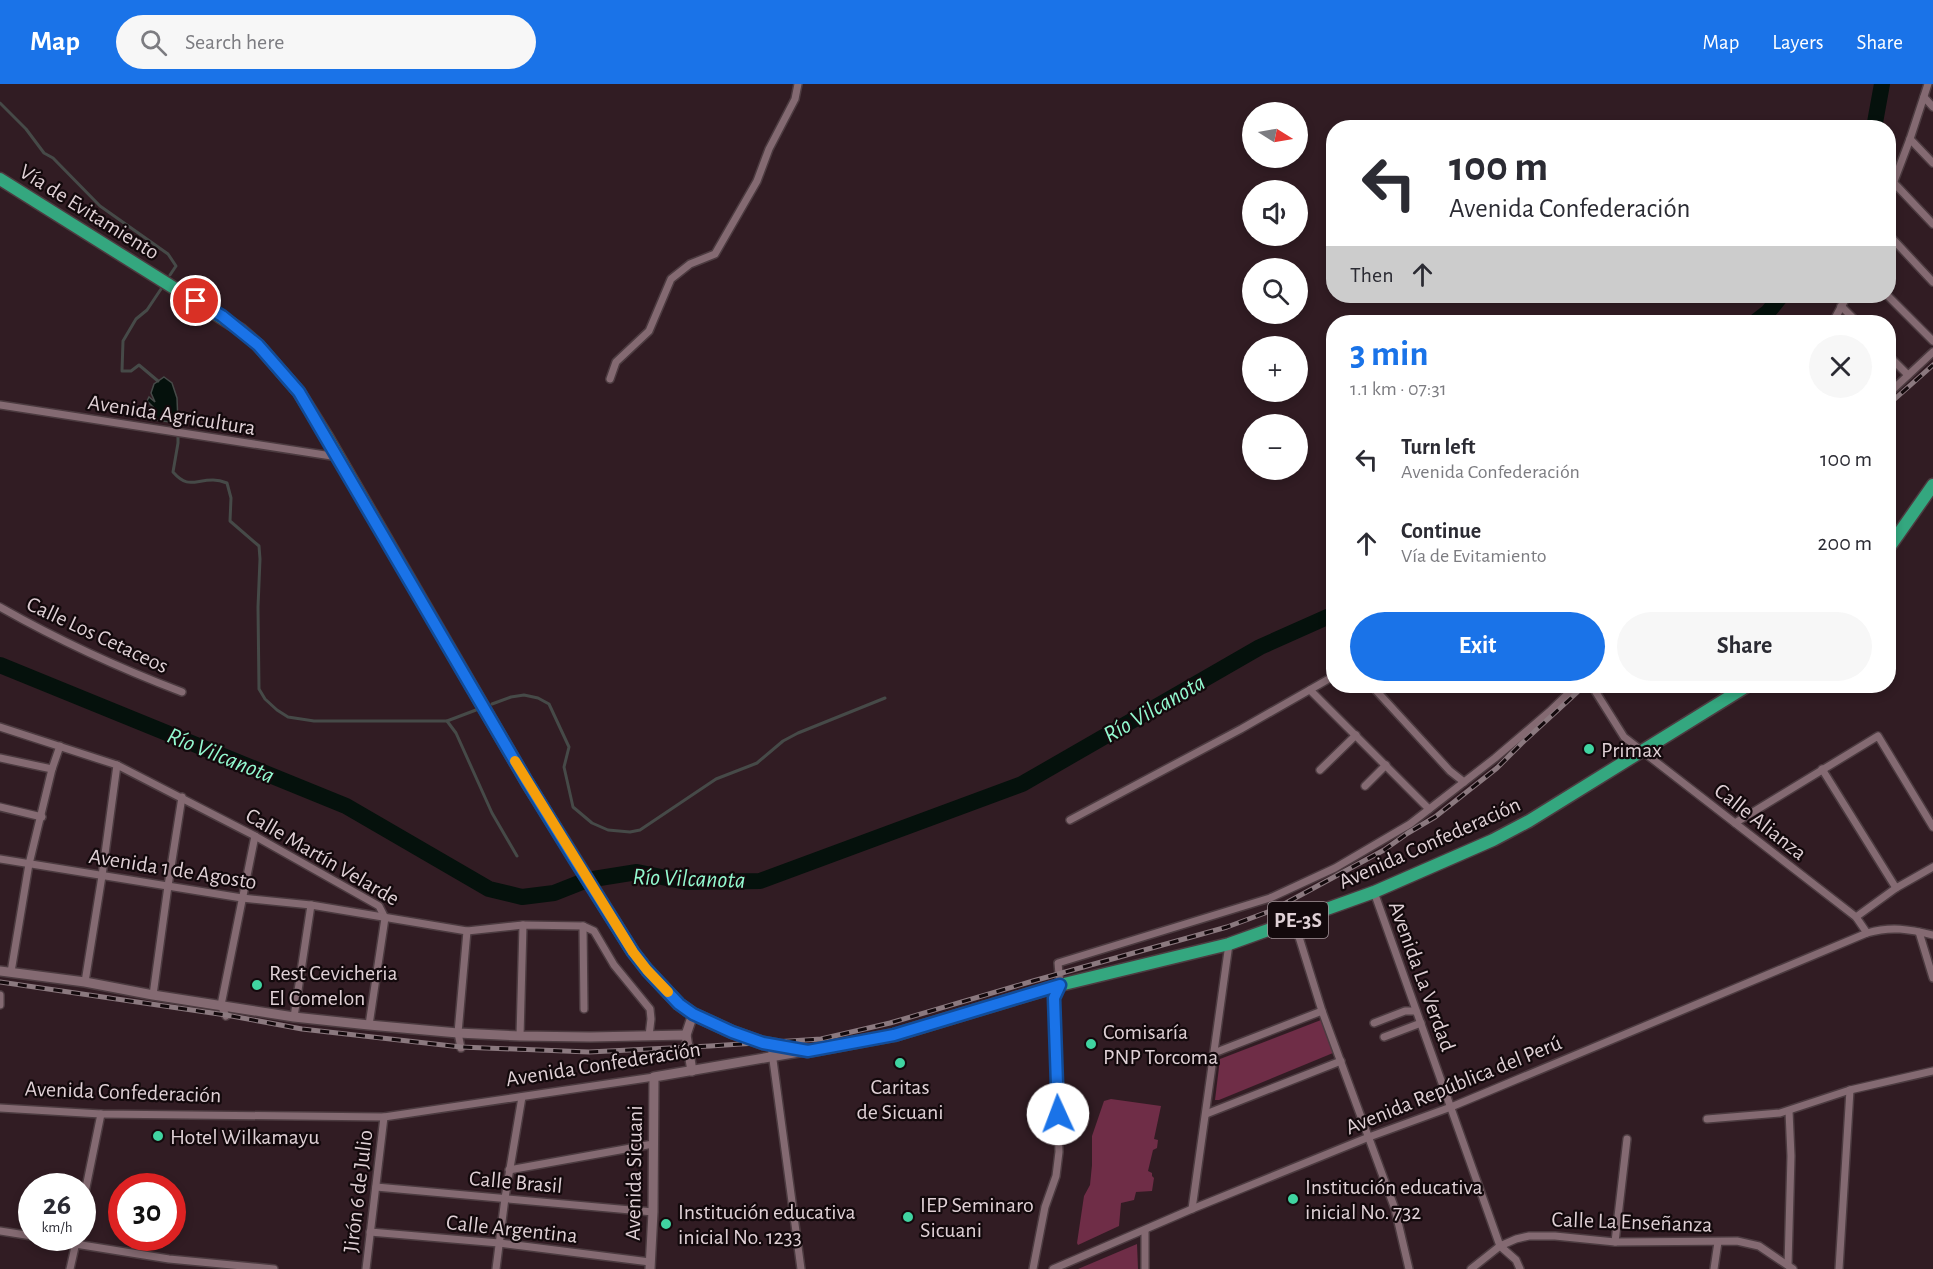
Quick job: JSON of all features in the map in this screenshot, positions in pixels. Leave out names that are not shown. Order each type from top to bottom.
[{"type":"highway","name":"Vía de Evitamiento","points":[[0,179],[241,330],[258,345],[299,392],[565,843],[647,970],[679,1004],[693,1014],[771,1050],[808,1051]]},
{"type":"highway","points":[[1896,538],[1933,485]]},
{"type":"highway","name":"Avenida Confederación","points":[[808,1051],[894,1035],[1060,985],[1229,944],[1374,892],[1493,840],[1564,801],[1736,693]]},
{"type":"street","points":[[610,379],[616,362],[649,331],[671,279],[690,264],[715,254],[757,181],[795,99],[798,84]]},
{"type":"street","points":[[1896,178],[1928,84]]},
{"type":"street","points":[[1924,97],[1933,107]]},
{"type":"street","points":[[1910,139],[1933,164]]},
{"type":"street","points":[[1896,185],[1933,224]]},
{"type":"street","points":[[1896,243],[1933,282]]},
{"type":"street","points":[[1836,315],[1843,303]]},
{"type":"street","points":[[1895,303],[1933,341]]},
{"type":"street","points":[[1841,306],[1850,315]]},
{"type":"street","points":[[1896,386],[1933,352]]},
{"type":"street","points":[[1896,363],[1908,375]]},
{"type":"street","name":"Avenida Agricultura","points":[[0,405],[339,457]]},
{"type":"street","name":"Calle Los Cetaceos","points":[[0,606],[125,670],[182,692]]},
{"type":"street","points":[[1070,820],[1164,771],[1326,681]]},
{"type":"street","points":[[1310,690],[1429,809]]},
{"type":"street","points":[[1378,693],[1450,771],[1464,782]]},
{"type":"street","points":[[1033,1269],[1046,1207],[1056,1176],[1059,1152],[1054,998],[1060,985],[1058,963],[1270,898],[1335,868],[1410,824],[1549,712],[1569,693]]},
{"type":"street","name":"Calle Alianza","points":[[1596,693],[1624,737],[1856,917],[1867,933]]},
{"type":"street","name":"Calle Martín Velarde","points":[[0,727],[117,765],[182,797],[379,906],[385,918],[466,931],[523,925],[583,926]]},
{"type":"street","points":[[1320,770],[1356,735]]},
{"type":"street","points":[[1735,823],[1878,736],[1933,827]]},
{"type":"street","points":[[11,972],[29,864],[52,769],[60,746]]},
{"type":"street","points":[[0,758],[52,769]]},
{"type":"street","points":[[85,982],[117,765]]},
{"type":"street","points":[[1365,786],[1386,765]]},
{"type":"street","points":[[1822,770],[1896,888]]},
{"type":"street","points":[[153,995],[182,797]]},
{"type":"street","points":[[0,807],[42,817]]},
{"type":"street","points":[[226,1016],[221,1005],[255,836]]},
{"type":"street","name":"Avenida 1 de Agosto","points":[[0,859],[242,898],[311,905],[385,918]]},
{"type":"street","points":[[1856,917],[1896,888],[1933,867]]},
{"type":"street","name":"Avenida La Verdad","points":[[1374,892],[1500,1246],[1516,1260],[1520,1269]]},
{"type":"street","points":[[294,1017],[311,905]]},
{"type":"street","points":[[369,1025],[385,918]]},
{"type":"street","points":[[1294,921],[1322,1011],[1395,1209],[1409,1269]]},
{"type":"street","points":[[520,1036],[523,925]]},
{"type":"street","points":[[584,1010],[583,926],[594,931],[614,965],[650,1009],[649,1036]]},
{"type":"street","points":[[1867,933],[1885,928],[1933,935]]},
{"type":"street","points":[[461,1048],[458,1033],[466,931]]},
{"type":"street","points":[[1920,932],[1933,978]]},
{"type":"street","name":"Avenida República del Perú","points":[[1053,1269],[1192,1209],[1369,1137],[1451,1107],[1867,933]]},
{"type":"street","points":[[1192,1209],[1229,944]]},
{"type":"street","points":[[0,971],[85,982],[294,1017],[369,1025],[520,1036],[686,1035]]},
{"type":"street","points":[[0,1005],[1,995]]},
{"type":"street","points":[[1214,1053],[1322,1011]]},
{"type":"street","points":[[1374,1023],[1405,1011],[1416,1011]]},
{"type":"street","points":[[692,1071],[686,1035],[693,1014]]},
{"type":"street","points":[[1384,1037],[1421,1023]]},
{"type":"street","points":[[771,1050],[801,1269]]},
{"type":"street","name":"Avenida Confederación","points":[[0,1108],[101,1114],[384,1117],[692,1071],[771,1050]]},
{"type":"street","points":[[1206,1114],[1341,1061]]},
{"type":"street","points":[[1707,1119],[1780,1113],[1850,1090],[1933,1071]]},
{"type":"street","name":"Avenida Sicuani","points":[[650,1265],[654,1077]]},
{"type":"street","points":[[1839,1269],[1850,1090]]},
{"type":"street","points":[[496,1269],[509,1170],[522,1097]]},
{"type":"street","points":[[1789,1111],[1790,1267]]},
{"type":"street","points":[[89,1173],[101,1114]]},
{"type":"street","name":"Jirón 6 de Julio","points":[[366,1269],[384,1117]]},
{"type":"street","points":[[1615,1242],[1627,1139]]},
{"type":"street","points":[[509,1170],[653,1144]]},
{"type":"street","name":"Calle Brasil","points":[[376,1186],[652,1212]]},
{"type":"street","points":[[0,1231],[18,1234]]},
{"type":"street","points":[[1145,1231],[1145,1269]]},
{"type":"street","name":"Calle Argentina","points":[[370,1232],[499,1243],[650,1265]]},
{"type":"street","name":"Calle La Enseñanza","points":[[1471,1269],[1500,1246],[1529,1236],[1555,1236],[1615,1242],[1737,1241],[1760,1246],[1790,1267]]},
{"type":"street","points":[[1714,1269],[1718,1242]]},
{"type":"street","points":[[96,1245],[170,1259],[234,1267],[274,1269]]},
{"type":"street","points":[[70,1269],[74,1251]]},
{"type":"street","points":[[168,1269],[170,1259]]},
{"type":"shaded area","points":[[164,377],[172,383],[177,398],[178,423],[147,419],[146,410],[155,409],[147,401],[149,397],[155,402],[151,393],[154,384]]},
{"type":"shaded area","points":[[1321,1020],[1333,1053],[1215,1100],[1220,1059]]},
{"type":"shaded area","points":[[1111,1099],[1161,1106],[1154,1139],[1158,1140],[1157,1148],[1153,1150],[1148,1171],[1154,1178],[1152,1191],[1136,1192],[1134,1200],[1121,1203],[1119,1226],[1078,1245],[1084,1196],[1090,1185],[1092,1136],[1104,1101]]},
{"type":"shaded area","points":[[1137,1244],[1138,1269],[1078,1269]]},
{"type":"waterway","name":"Río Vilcanota","points":[[1875,120],[1882,84]]},
{"type":"waterway","points":[[0,103],[26,129],[44,153],[53,158],[100,206],[168,254],[176,266],[170,275]]},
{"type":"waterway","points":[[158,381],[139,365],[131,371],[122,371],[123,341],[136,319],[147,310],[161,289]]},
{"type":"waterway","name":"Río Vilcanota","points":[[1764,315],[1775,303]]},
{"type":"waterway","points":[[178,423],[178,443],[173,472],[187,482],[213,480],[227,483],[231,498],[230,521],[259,546],[259,689],[265,699],[288,717],[314,721],[447,721],[476,710]]},
{"type":"waterway","name":"Río Vilcanota","points":[[0,665],[346,806],[489,889],[522,897],[554,893],[587,880],[637,872],[686,882],[760,881],[1022,784],[1260,647],[1326,618]]},
{"type":"waterway","points":[[492,704],[524,695],[538,698],[549,704],[569,747],[564,767],[573,807],[592,823],[608,830],[630,832],[640,830],[716,779],[757,763],[783,741],[798,733],[885,698]]},
{"type":"waterway","points":[[447,721],[456,733],[492,813],[517,856]]},
{"type":"railway","points":[[1896,398],[1933,365]]},
{"type":"railway","points":[[0,982],[226,1015],[302,1029],[461,1047],[589,1052],[821,1039],[890,1023],[1227,927],[1273,910],[1384,850],[1435,817],[1497,768],[1576,693]]},
{"type":"slow traffic","points":[[515,761],[633,952],[668,992]]},
{"type":"place","name":"Primax","points":[[1589,749]]},
{"type":"place","name":"Rest Cevicheria El Comelon","points":[[257,985]]},
{"type":"place","name":"Comisaría PNP Torcoma","points":[[1091,1044]]},
{"type":"place","name":"Caritas de Sicuani","points":[[900,1063]]},
{"type":"place","name":"Hotel Wilkamayu","points":[[158,1136]]},
{"type":"place","name":"Institución educativa inicial No. 732","points":[[1293,1199]]},
{"type":"place","name":"IEP Seminaro Sicuani","points":[[908,1217]]},
{"type":"place","name":"Institución educativa inicial No. 1233","points":[[666,1224]]},
{"type":"route","points":[[196,301],[222,316],[258,345],[299,392],[575,860],[633,952],[679,1004],[693,1014],[732,1032],[763,1043],[808,1051],[894,1035],[1060,985],[1054,998],[1058,1114]]}]
